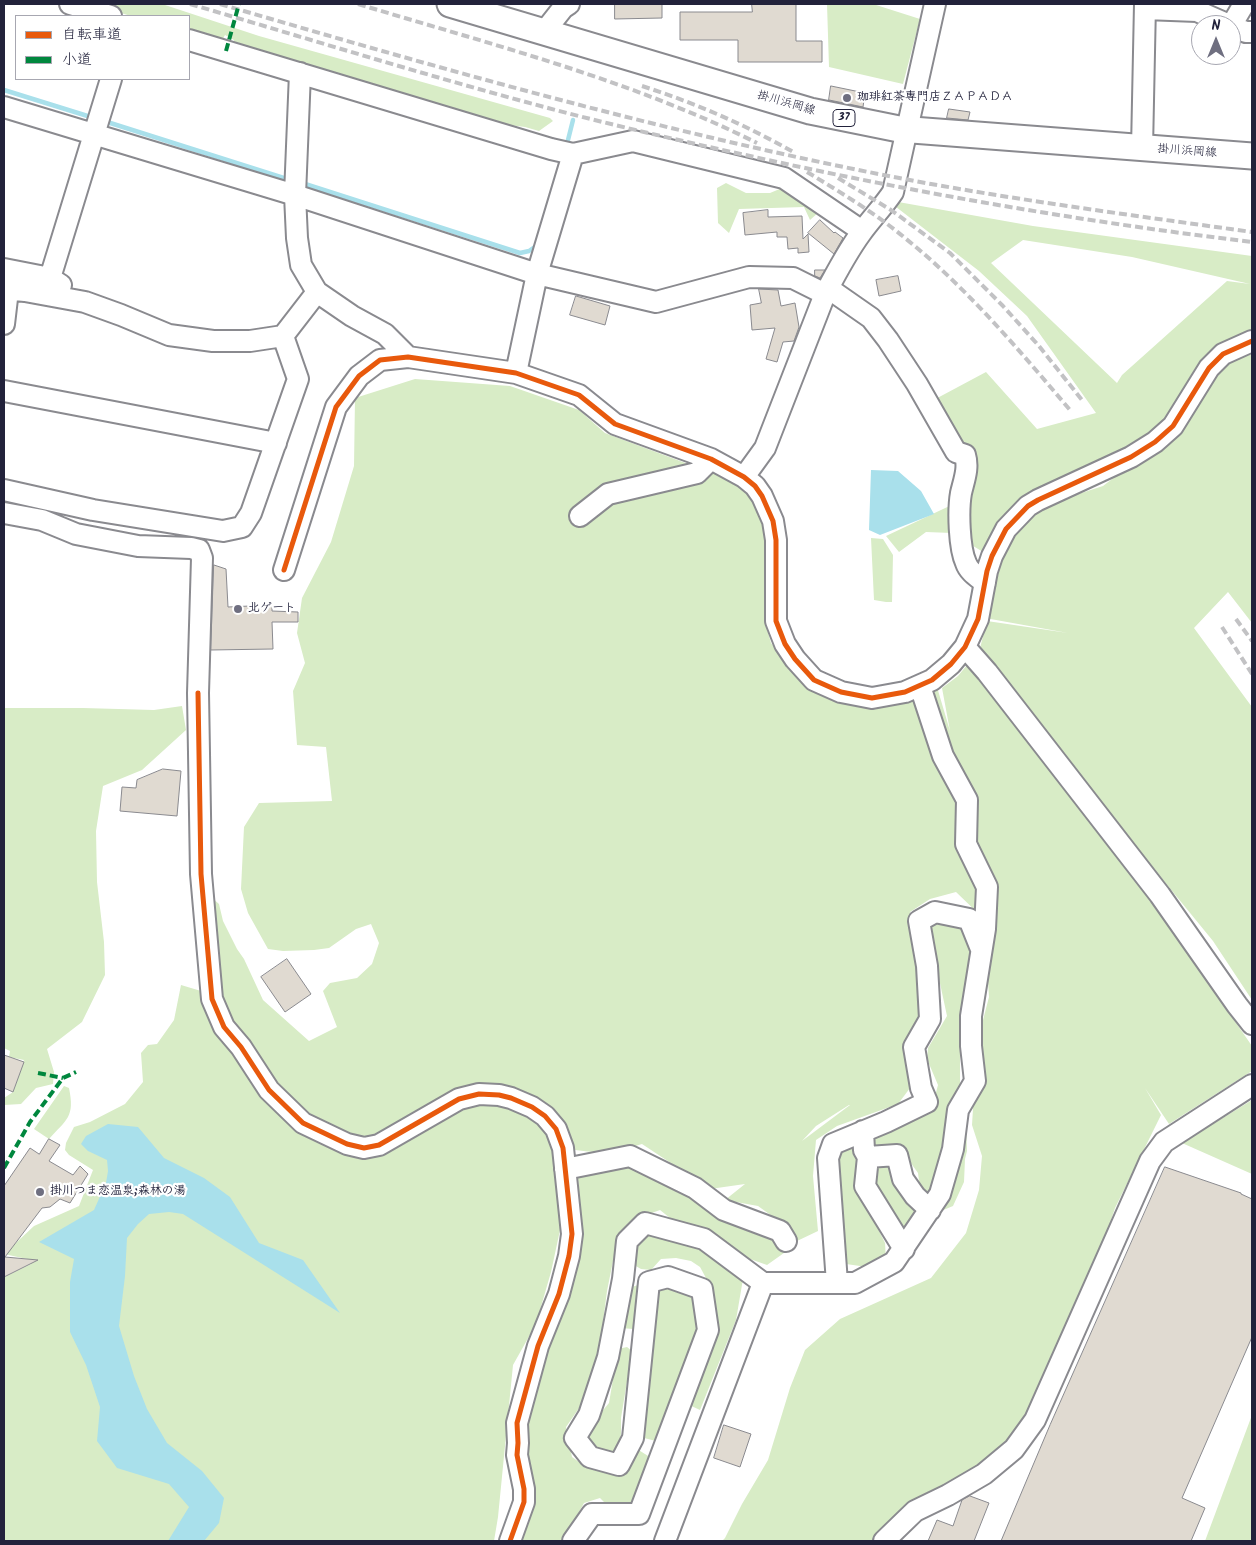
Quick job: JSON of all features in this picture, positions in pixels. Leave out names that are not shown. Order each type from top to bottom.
[{"type":"main road","name":"掛川浜岡線","points":[[450,4],[810,111],[906,130],[1252,156]]},
{"type":"street","points":[[70,4],[108,15]]},
{"type":"street","points":[[544,32],[563,8],[569,4]]},
{"type":"street","points":[[744,477],[764,448],[827,291],[845,256],[893,192],[935,4]]},
{"type":"street","points":[[1209,4],[1221,10],[1239,4]]},
{"type":"street","points":[[1237,15],[1244,4]]},
{"type":"street","points":[[1142,148],[1145,6],[1197,11],[1206,15]]},
{"type":"street","points":[[190,40],[551,149],[573,154],[633,141],[784,178],[862,231]]},
{"type":"street","points":[[300,73],[296,195],[297,238],[302,265],[317,292],[352,316],[385,334],[408,357]]},
{"type":"street","points":[[50,278],[111,80]]},
{"type":"street","points":[[4,107],[296,195],[537,274],[656,302],[749,278],[793,278],[827,291],[871,318],[917,384],[956,452],[965,455],[967,464],[960,496],[959,533],[966,563],[972,572],[985,583]]},
{"type":"street","points":[[516,373],[537,274],[573,154]]},
{"type":"street","points":[[4,269],[50,278],[85,302]]},
{"type":"street","points":[[4,324],[6,290],[26,291],[85,302],[169,335],[213,341],[250,341],[283,336],[317,292]]},
{"type":"street","points":[[4,490],[93,510],[223,531],[242,527],[251,513],[298,379],[283,336]]},
{"type":"street","points":[[284,570],[336,407],[359,376],[380,360],[408,357],[516,373],[579,395],[615,424],[710,459],[744,477],[755,486],[762,496],[773,521],[776,540],[776,621],[785,644],[814,680],[841,692],[872,698],[905,692],[932,680],[951,664],[965,647],[978,619],[992,556],[1006,529],[1028,506],[1131,457],[1155,442],[1173,426],[1209,368],[1222,354],[1252,342]]},
{"type":"street","points":[[4,391],[276,443]]},
{"type":"street","points":[[580,516],[608,494],[697,473],[710,459]]},
{"type":"street","points":[[4,513],[42,520],[76,534],[129,545],[199,550],[202,558],[198,693],[200,874],[212,999],[224,1027],[241,1047],[269,1090],[303,1123],[347,1144],[364,1148],[379,1145],[458,1099],[479,1094],[511,1098],[532,1107],[545,1116],[556,1128],[563,1148],[572,1234],[569,1256],[559,1294],[538,1346],[516,1423],[517,1455],[524,1488],[524,1502],[510,1541]]},
{"type":"street","points":[[965,647],[993,680],[1160,895],[1252,1024]]},
{"type":"street","points":[[573,1541],[592,1514],[639,1514],[708,1330],[702,1289],[668,1277],[649,1282],[633,1438],[619,1465],[590,1457],[575,1438],[588,1415],[608,1357],[623,1279],[627,1241],[645,1222],[704,1239],[763,1283],[855,1284],[894,1262],[940,1194],[953,1149],[958,1110],[975,1081],[971,1046],[971,1016],[985,929],[987,887],[966,844],[967,800],[943,756],[920,686]]},
{"type":"street","points":[[927,1102],[921,1088],[914,1047],[930,1019],[927,966],[919,921],[935,912],[969,920],[981,948]]},
{"type":"street","points":[[884,1541],[915,1511],[984,1474],[1014,1449],[1036,1420],[1150,1161],[1164,1142],[1252,1085]]},
{"type":"street","points":[[837,1284],[828,1158],[833,1144],[927,1102],[958,1114]]},
{"type":"street","points":[[863,1131],[864,1150],[868,1157],[865,1186],[904,1249]]},
{"type":"street","points":[[868,1157],[897,1155],[903,1179],[915,1196],[930,1210]]},
{"type":"street","points":[[565,1169],[630,1156],[695,1188],[724,1210],[780,1231],[786,1241]]},
{"type":"street","points":[[665,1541],[763,1283]]},
{"type":"green space","points":[[90,4],[162,4],[259,36],[550,118],[553,121],[539,131],[525,127],[486,122],[232,47],[234,40],[225,35],[220,44],[190,34],[190,15],[128,15]]},
{"type":"green space","points":[[827,4],[873,4],[920,19],[903,84],[829,67]]},
{"type":"green space","points":[[726,183],[746,193],[770,193],[782,188],[819,212],[810,220],[804,207],[739,209],[729,233],[718,223],[717,188]]},
{"type":"green space","points":[[887,200],[1033,226],[1252,256],[1252,335],[1213,355],[1155,433],[1106,462],[1016,503],[983,552],[952,533],[926,532],[899,552],[886,536],[960,501],[965,455],[928,403],[986,372],[1037,429],[1096,413],[1027,316],[979,271]],"holes":[[[1023,240],[1132,257],[1250,284],[1227,281],[1122,375],[1117,383],[991,263]]]},
{"type":"green space","points":[[1252,354],[1252,623],[1228,592],[1194,628],[1252,707],[1252,1000],[1213,941],[1123,831],[980,648],[987,621],[1068,633],[985,618],[999,558],[1032,509],[1103,486],[1177,429],[1224,364]]},
{"type":"green space","points":[[415,379],[510,386],[579,410],[605,433],[739,483],[755,497],[768,523],[765,622],[771,643],[806,685],[836,700],[937,687],[950,731],[942,688],[958,676],[967,665],[1113,845],[1252,1046],[1252,1071],[1169,1124],[1145,1088],[1161,1115],[1115,1208],[1074,1332],[1026,1433],[885,1541],[722,1541],[768,1460],[790,1388],[805,1350],[840,1319],[931,1278],[966,1233],[979,1190],[982,1156],[972,1125],[977,1043],[989,997],[984,919],[956,892],[930,899],[910,912],[919,970],[926,995],[918,1032],[922,1072],[898,1104],[837,1126],[816,1140],[813,1176],[818,1231],[797,1241],[779,1221],[758,1206],[725,1200],[745,1184],[710,1189],[642,1144],[601,1152],[563,1149],[568,1193],[551,1272],[536,1324],[513,1365],[494,1541],[4,1541],[4,1277],[31,1264],[27,1259],[4,1254],[34,1226],[79,1206],[93,1170],[69,1155],[65,1150],[66,1143],[74,1127],[90,1122],[125,1104],[143,1082],[141,1053],[148,1045],[157,1044],[174,1020],[181,985],[211,994],[210,896],[219,904],[223,921],[244,959],[263,1000],[309,1041],[337,1027],[323,991],[330,983],[357,978],[372,964],[379,943],[371,924],[356,929],[329,948],[283,951],[268,949],[248,913],[241,889],[244,827],[259,803],[332,801],[326,747],[297,745],[293,691],[305,663],[297,633],[302,598],[331,542],[354,466],[355,398]],"holes":[[[850,1105],[802,1141],[816,1126]]]},
{"type":"green space","points":[[871,538],[883,539],[893,555],[892,602],[874,600]]},
{"type":"green space","points":[[182,706],[186,730],[142,770],[103,786],[96,831],[97,882],[104,942],[105,975],[82,1022],[47,1049],[54,1072],[53,1084],[36,1088],[21,1104],[4,1105],[4,1098],[13,1092],[24,1060],[9,1057],[10,1051],[4,1048],[4,708],[154,710]]},
{"type":"green space","points":[[931,918],[965,929],[972,947],[969,1031],[960,1058],[960,1085],[966,1121],[967,1151],[964,1182],[953,1206],[941,1211],[929,1208],[921,1196],[918,1173],[908,1159],[889,1152],[864,1150],[871,1130],[909,1115],[931,1111],[938,1085],[927,1059],[928,1048],[947,1016],[928,927]]},
{"type":"green space","points":[[64,1086],[69,1088],[71,1098],[70,1112],[65,1122],[49,1139],[34,1129]]},
{"type":"green space","points":[[1252,1100],[1252,1174],[1182,1143]]},
{"type":"green space","points":[[841,1143],[853,1143],[857,1157],[860,1192],[885,1243],[886,1260],[867,1267],[846,1264],[841,1244],[834,1170]]},
{"type":"green space","points":[[887,1163],[903,1179],[920,1227],[919,1240],[892,1224],[871,1173],[878,1165]]},
{"type":"green space","points":[[629,1165],[791,1248],[767,1265],[719,1248],[680,1226],[660,1210],[635,1219],[616,1246],[607,1291],[595,1385],[566,1427],[572,1457],[589,1469],[619,1465],[637,1449],[653,1459],[631,1508],[608,1506],[600,1498],[584,1503],[563,1541],[513,1541],[517,1455],[581,1223],[578,1178],[598,1168]]},
{"type":"green space","points":[[643,1230],[681,1239],[713,1255],[743,1279],[736,1320],[700,1410],[687,1404],[716,1330],[714,1300],[700,1267],[691,1261],[676,1258],[661,1259],[651,1270],[641,1269],[634,1265],[637,1242]]},
{"type":"green space","points":[[668,1277],[696,1290],[702,1324],[656,1441],[644,1438],[638,1432],[654,1293]]},
{"type":"green space","points":[[638,1285],[641,1290],[633,1329],[621,1328],[628,1291]]},
{"type":"green space","points":[[627,1347],[632,1351],[618,1447],[612,1453],[594,1453],[584,1437],[589,1427],[609,1403],[618,1349]]},
{"type":"green space","points":[[1252,1415],[1252,1541],[1205,1541]]},
{"type":"water","points":[[871,470],[898,471],[921,491],[934,514],[880,535],[869,530]]},
{"type":"water","points":[[108,1124],[138,1127],[164,1158],[204,1178],[230,1197],[259,1243],[303,1260],[340,1313],[183,1214],[169,1212],[149,1214],[127,1238],[119,1326],[134,1376],[147,1409],[167,1443],[202,1471],[224,1498],[219,1523],[204,1541],[168,1541],[189,1507],[169,1484],[117,1468],[97,1441],[100,1407],[86,1365],[70,1332],[70,1282],[74,1259],[39,1242],[94,1210],[106,1183],[107,1160],[88,1151],[81,1144],[86,1136]]},
{"type":"building","points":[[615,4],[662,4],[662,18],[615,19]]},
{"type":"building","points":[[752,4],[796,4],[796,41],[822,41],[822,62],[738,62],[738,40],[680,40],[680,12],[752,12]]},
{"type":"building","points":[[831,86],[865,93],[863,107],[829,100]]},
{"type":"building","points":[[949,109],[970,112],[968,120],[947,118]]},
{"type":"building","points":[[768,210],[768,217],[802,216],[803,239],[808,234],[809,252],[798,253],[798,248],[788,249],[787,237],[777,237],[777,232],[745,235],[743,213]]},
{"type":"building","points":[[820,220],[834,233],[843,238],[834,254],[808,233]]},
{"type":"building","points":[[815,270],[825,270],[820,278],[815,276]]},
{"type":"building","points":[[898,276],[901,291],[879,296],[876,280]]},
{"type":"building","points":[[759,289],[778,290],[781,306],[795,303],[799,327],[794,341],[783,342],[777,362],[766,359],[775,328],[752,330],[750,305],[761,303]]},
{"type":"building","points":[[576,296],[610,306],[605,325],[570,315]]},
{"type":"building","name":"北ゲート","points":[[214,565],[226,569],[228,607],[272,605],[272,611],[298,612],[298,622],[272,622],[273,649],[211,650]]},
{"type":"building","points":[[163,769],[181,771],[177,816],[120,811],[122,787],[136,788],[137,780]]},
{"type":"building","points":[[287,959],[311,994],[285,1012],[261,977]]},
{"type":"building","points":[[4,1055],[24,1062],[13,1092],[4,1088]]},
{"type":"building","name":"掛川つま恋温泉;森林の湯","points":[[49,1139],[60,1145],[49,1161],[73,1175],[80,1166],[88,1174],[70,1203],[60,1199],[50,1207],[42,1208],[5,1257],[38,1260],[4,1277],[4,1186],[30,1148],[39,1154]]},
{"type":"building","points":[[1165,1167],[1241,1193],[1252,1199],[1252,1337],[1182,1498],[1205,1508],[1191,1541],[1001,1541],[1050,1425]]},
{"type":"building","points":[[724,1425],[751,1434],[740,1467],[714,1458]]},
{"type":"building","points":[[970,1496],[989,1503],[974,1541],[928,1541],[937,1520],[953,1526],[962,1500]]},
{"type":"waterway","points":[[4,90],[94,118]]},
{"type":"waterway","points":[[566,148],[573,120]]},
{"type":"waterway","points":[[104,121],[290,180]]},
{"type":"waterway","points":[[302,183],[520,253],[529,251],[539,244]]},
{"type":"railway","points":[[190,4],[503,96],[719,149],[895,186],[1014,208],[1252,242]]},
{"type":"railway","points":[[220,4],[485,80],[752,147],[971,191],[1252,232]]},
{"type":"railway","points":[[358,4],[510,49],[611,82],[660,100],[757,143]]},
{"type":"railway","points":[[642,86],[720,115],[795,153]]},
{"type":"railway","points":[[807,172],[882,220],[928,257],[992,320],[1070,410]]},
{"type":"railway","points":[[838,178],[891,210],[950,253],[1003,306],[1039,346],[1082,400]]},
{"type":"railway","points":[[1236,619],[1252,641]]},
{"type":"railway","points":[[1222,627],[1252,674]]},
{"type":"marked path","points":[[226,51],[239,4]]},
{"type":"marked path","points":[[4,1168],[30,1122],[63,1078],[76,1072]]},
{"type":"marked path","points":[[38,1073],[63,1078]]},
{"type":"cycle path","points":[[284,570],[336,407],[359,376],[380,360],[408,357],[516,373],[579,395],[615,424],[711,459],[744,477],[755,486],[762,496],[773,521],[776,540],[776,621],[785,644],[795,659],[814,680],[841,692],[872,698],[905,692],[932,680],[951,664],[965,647],[978,619],[987,571],[992,556],[1006,529],[1028,506],[1131,457],[1155,442],[1173,426],[1209,368],[1223,354],[1252,341]]},
{"type":"cycle path","points":[[198,693],[201,874],[212,999],[224,1027],[241,1047],[269,1090],[303,1123],[347,1144],[364,1148],[379,1145],[459,1099],[479,1094],[499,1095],[532,1107],[545,1116],[556,1129],[563,1148],[572,1234],[569,1256],[559,1294],[538,1346],[517,1423],[517,1455],[524,1489],[524,1502],[510,1541]]},
{"type":"place","name":"珈琲紅茶専門店ＺＡＰＡＤＡ","points":[[847,98]]},
{"type":"place","name":"北ゲート","points":[[238,609]]},
{"type":"place","name":"掛川つま恋温泉;森林の湯","points":[[40,1192]]}]
